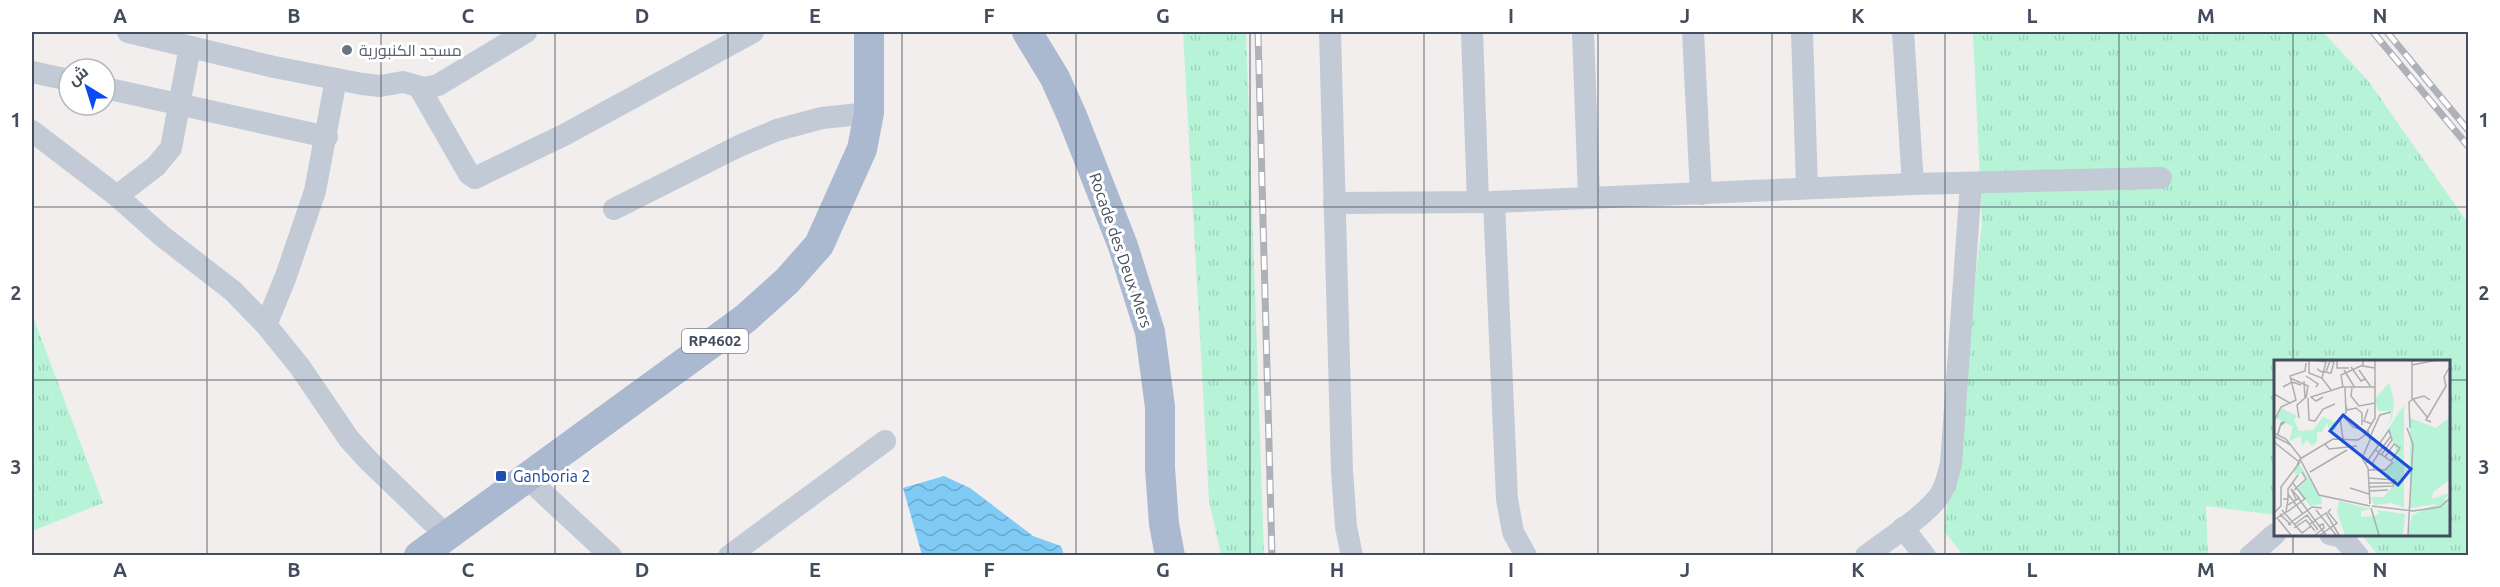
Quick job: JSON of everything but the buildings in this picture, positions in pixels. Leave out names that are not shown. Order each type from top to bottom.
[{"type":"main road","name":"RP4602","points":[[419,555],[528,479],[746,318],[787,281],[819,244],[862,149],[870,114],[869,32]]},
{"type":"main road","name":"Rocade des Deux Mers","points":[[1027,32],[1055,78],[1072,116],[1123,246],[1150,332],[1160,407],[1160,468],[1164,524],[1170,555]]},
{"type":"street","points":[[128,32],[274,67],[336,79],[375,86],[403,82],[419,87],[438,85],[526,32]]},
{"type":"street","points":[[419,87],[469,174],[475,178],[564,135],[753,32]]},
{"type":"street","points":[[1330,32],[1342,471],[1346,527],[1352,555]]},
{"type":"street","points":[[1472,32],[1507,499],[1512,532],[1526,555]]},
{"type":"street","points":[[1583,32],[1589,197]]},
{"type":"street","points":[[1694,32],[1701,194]]},
{"type":"street","points":[[1802,32],[1808,188]]},
{"type":"street","points":[[1903,32],[1913,184]]},
{"type":"street","points":[[117,196],[156,166],[171,147],[190,46]]},
{"type":"street","points":[[32,72],[57,77]]},
{"type":"street","points":[[266,325],[315,191],[327,137],[336,79]]},
{"type":"street","points":[[117,91],[327,137]]},
{"type":"street","points":[[614,209],[777,130],[822,118],[870,114]]},
{"type":"street","points":[[32,131],[117,196],[162,236],[233,291],[266,325],[300,367],[349,439],[447,536]]},
{"type":"street","points":[[1334,203],[1486,202],[1913,184],[2161,178]]},
{"type":"street","points":[[1866,555],[1903,528],[1939,496],[1951,464],[1971,183]]},
{"type":"street","points":[[729,555],[885,441]]},
{"type":"street","points":[[528,479],[611,555]]},
{"type":"street","points":[[1903,528],[1925,555]]},
{"type":"street","points":[[2250,555],[2274,535]]},
{"type":"street","points":[[2338,536],[2342,537],[2358,555]]},
{"type":"green space","points":[[1183,32],[1246,32],[1264,555],[1221,555],[1209,500]]},
{"type":"green space","points":[[1973,32],[2323,32],[2369,82],[2468,223],[2468,555],[2378,555],[2363,536],[2449,536],[2449,360],[2274,360],[2274,515],[2206,506],[2208,555],[1963,555],[1944,531],[1982,224]]},
{"type":"green space","points":[[32,314],[103,503],[32,531]]},
{"type":"water","points":[[944,476],[970,488],[1033,536],[1061,546],[1064,555],[922,555],[903,488]]},
{"type":"railway","points":[[1258,32],[1272,556]]},
{"type":"railway","points":[[2373,32],[2468,146]]},
{"type":"railway","points":[[2387,32],[2468,130]]},
{"type":"place","name":"مسجد الكنبورية","points":[[347,50]]},
{"type":"place","name":"Ganboria 2","points":[[501,476]]}]
